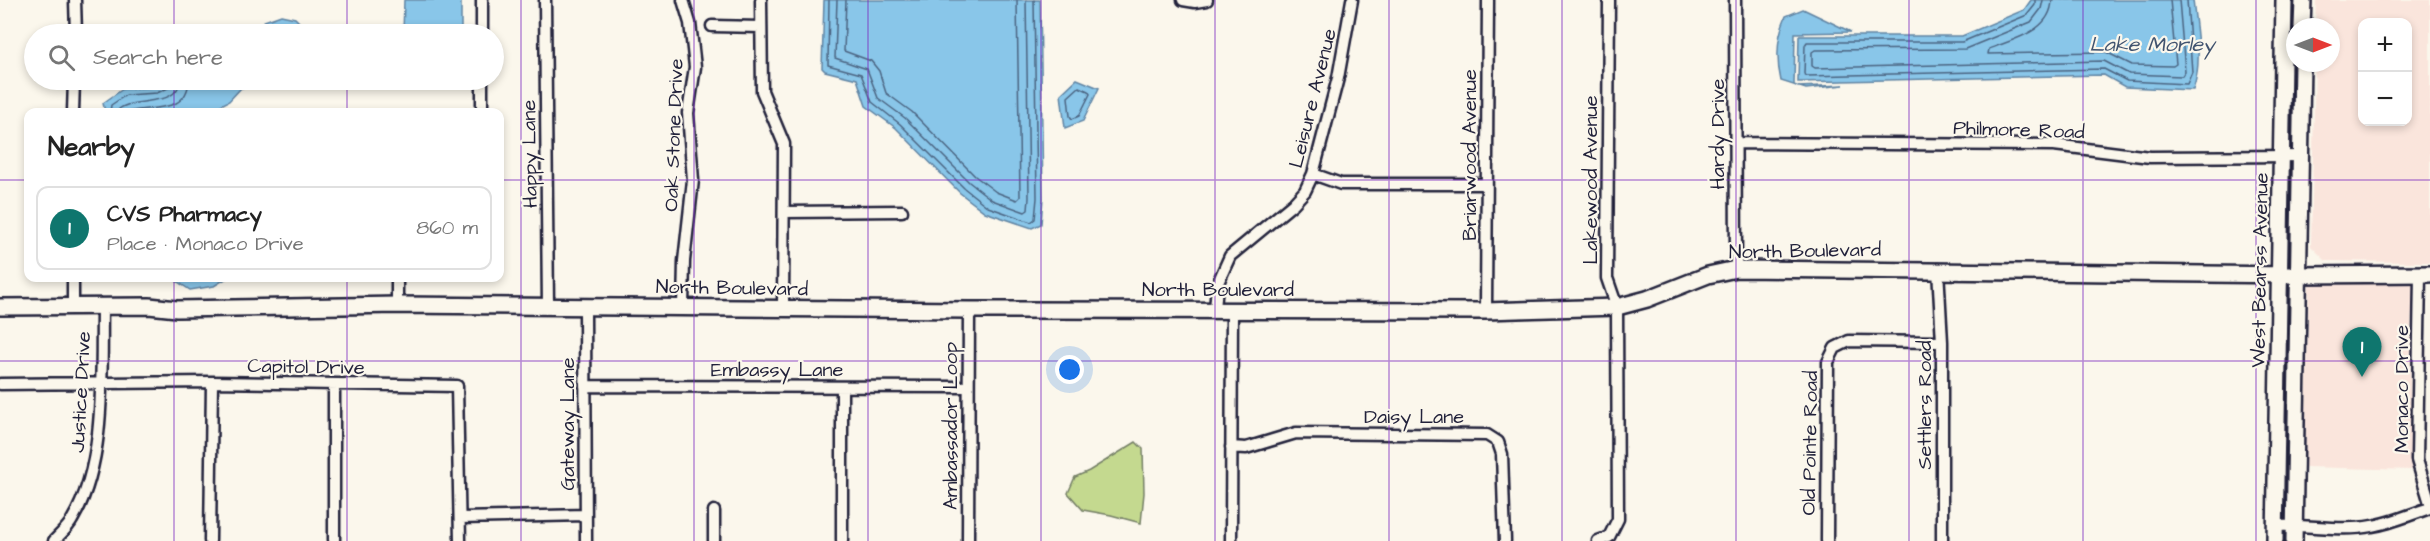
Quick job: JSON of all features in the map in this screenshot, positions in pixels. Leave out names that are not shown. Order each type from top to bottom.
[{"type":"street","points":[[75,0],[76,24]]},
{"type":"street","points":[[482,0],[482,24]]},
{"type":"street","name":"Happy Lane","points":[[545,0],[548,307]]},
{"type":"street","name":"Oak Stone Drive","points":[[683,0],[690,23],[695,67],[688,113],[693,180],[684,261],[683,307]]},
{"type":"street","points":[[761,0],[762,91],[784,144],[783,309]]},
{"type":"street","points":[[1185,0],[1207,0]]},
{"type":"street","name":"Leisure Avenue","points":[[1215,310],[1217,285],[1230,256],[1293,204],[1305,191],[1314,174],[1338,78],[1352,0]]},
{"type":"street","name":"Briarwood Avenue","points":[[1486,311],[1488,0]]},
{"type":"street","name":"Lakewood Avenue","points":[[1598,541],[1609,537],[1618,519],[1617,307],[1607,278],[1609,0]]},
{"type":"street","name":"Hardy Drive","points":[[1735,0],[1736,268]]},
{"type":"street","name":"West Bearss Avenue","points":[[2275,534],[2284,0]]},
{"type":"street","points":[[2302,18],[2303,0]]},
{"type":"street","points":[[712,26],[761,27]]},
{"type":"street","name":"West Bearss Avenue","points":[[2294,541],[2302,72]]},
{"type":"street","points":[[73,108],[74,90]]},
{"type":"street","points":[[482,90],[482,108]]},
{"type":"street","name":"Philmore Road","points":[[1735,142],[2054,145],[2150,157],[2302,156]]},
{"type":"street","points":[[1314,174],[1341,184],[1487,184]]},
{"type":"street","points":[[784,212],[902,211]]},
{"type":"street","name":"North Boulevard","points":[[0,306],[177,309],[397,305],[585,308],[1486,311],[1617,307],[1647,299],[1708,275],[1736,268],[2280,275],[2425,274]]},
{"type":"street","name":"Settlers Road","points":[[1938,269],[1942,342],[1942,541]]},
{"type":"street","name":"Monaco Drive","points":[[2425,274],[2417,460],[2430,503]]},
{"type":"street","name":"Justice Drive","points":[[73,282],[73,306]]},
{"type":"street","points":[[397,305],[398,282]]},
{"type":"street","name":"Justice Drive","points":[[54,541],[72,521],[94,466],[100,385],[102,306]]},
{"type":"street","name":"Gateway Lane","points":[[585,308],[586,541]]},
{"type":"street","name":"Ambassador Loop","points":[[968,541],[969,310]]},
{"type":"street","points":[[1231,541],[1232,310]]},
{"type":"street","name":"Old Pointe Road","points":[[1827,541],[1828,362],[1835,348],[1849,341],[1942,342]]},
{"type":"street","points":[[210,541],[212,382]]},
{"type":"street","name":"Capitol Drive","points":[[0,384],[100,385],[212,382],[457,386],[460,541]]},
{"type":"street","points":[[334,384],[334,540]]},
{"type":"street","name":"Embassy Lane","points":[[585,386],[968,387]]},
{"type":"street","points":[[842,388],[842,541]]},
{"type":"street","name":"Daisy Lane","points":[[1231,447],[1246,448],[1296,433],[1487,435],[1498,442],[1502,454],[1505,541]]},
{"type":"street","points":[[2275,534],[2295,525],[2350,528],[2373,526],[2430,508]]},
{"type":"street","points":[[714,511],[714,541]]},
{"type":"street","points":[[460,519],[586,515]]},
{"type":"shaded area","points":[[2316,0],[2430,0],[2430,262],[2326,261],[2311,246],[2315,72],[2340,72],[2340,18],[2315,18]]},
{"type":"shaded area","points":[[2414,279],[2410,342],[2411,460],[2414,470],[2305,467],[2309,280]]},
{"type":"green space","points":[[1136,442],[1143,449],[1144,493],[1141,523],[1083,510],[1068,493],[1075,477]]},
{"type":"water","points":[[404,0],[461,0],[461,24],[403,24]]},
{"type":"water","points":[[824,0],[1040,0],[1043,198],[1041,224],[1032,228],[985,212],[960,193],[896,128],[866,106],[857,79],[825,71],[822,68]]},
{"type":"water","name":"Lake Morley","points":[[2031,0],[2193,0],[2198,68],[2193,90],[2125,87],[2104,75],[1798,82],[1799,36],[1962,36],[2024,10]]},
{"type":"water","points":[[1803,9],[1851,32],[1795,33],[1794,85],[1781,81],[1779,40],[1786,16]]},
{"type":"water","points":[[281,15],[295,18],[301,24],[263,24],[264,21]]},
{"type":"water","points":[[1077,79],[1099,88],[1083,121],[1065,128],[1061,94]]},
{"type":"water","points":[[1844,85],[1806,89],[1800,87]]},
{"type":"water","points":[[122,90],[239,90],[229,101],[216,108],[104,108],[103,103]]},
{"type":"water","points":[[178,282],[220,282],[214,286],[190,290]]},
{"type":"place","name":"CVS Pharmacy","points":[[2362,377]]}]
